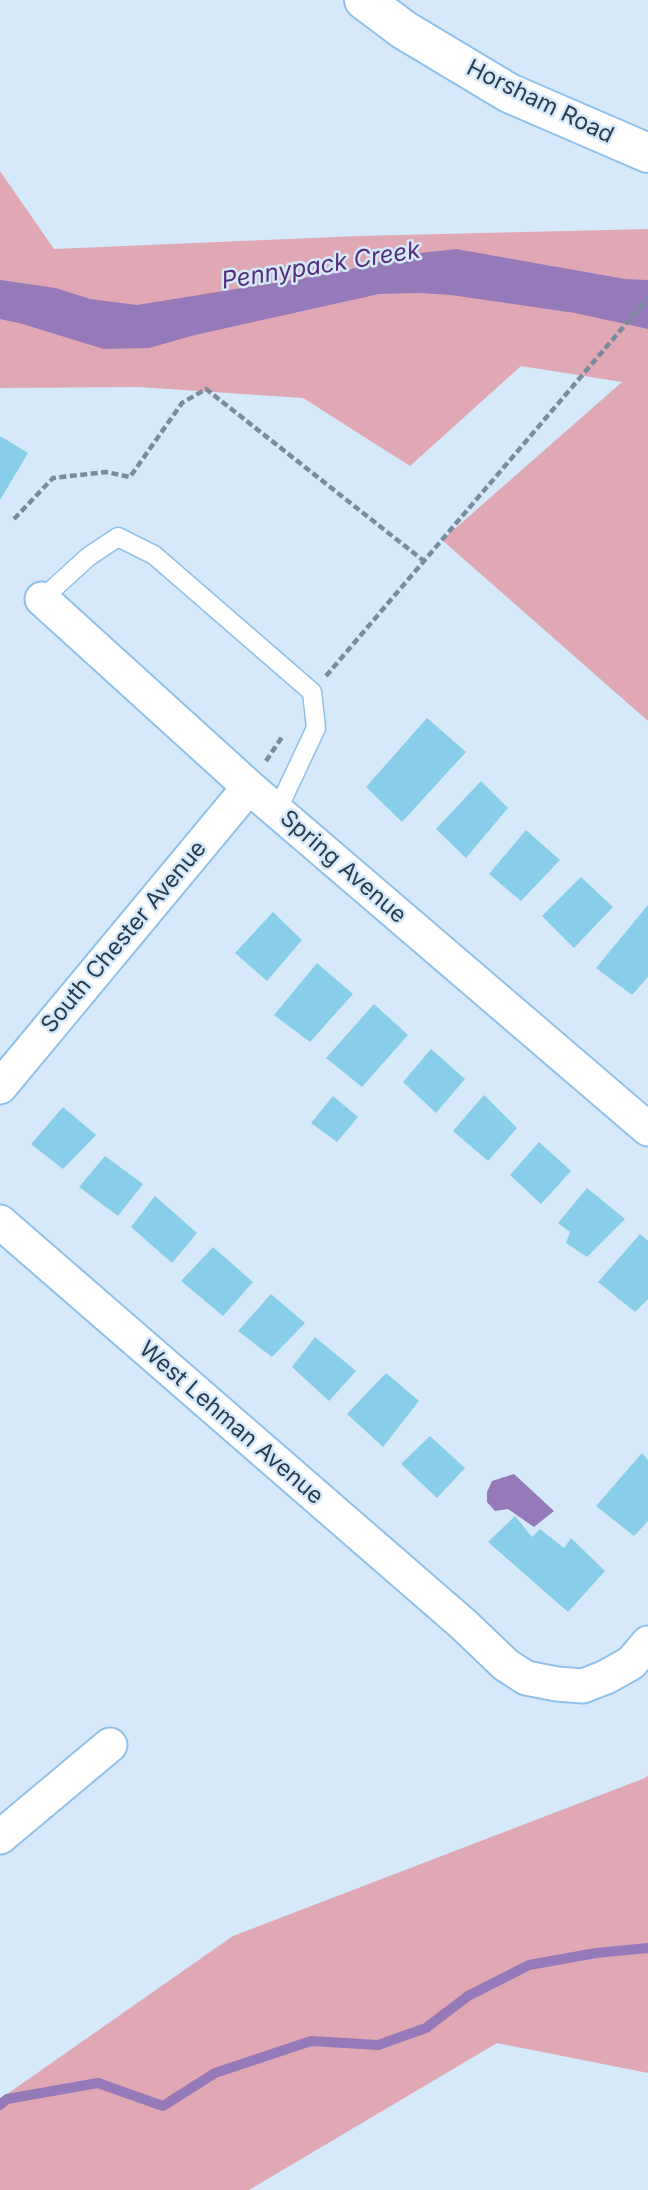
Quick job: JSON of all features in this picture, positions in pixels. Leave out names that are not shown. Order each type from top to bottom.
[{"type":"street","name":"Horsham Road","points":[[364,0],[404,30],[509,93],[648,153]]},
{"type":"street","name":"Spring Avenue","points":[[42,599],[249,787],[648,1129]]},
{"type":"street","name":"South Chester Avenue","points":[[0,1087],[249,787]]},
{"type":"street","name":"West Lehman Avenue","points":[[0,1222],[463,1624],[506,1665],[526,1678],[583,1686],[631,1663],[648,1643]]},
{"type":"street","points":[[0,1837],[110,1745]]},
{"type":"lane","points":[[42,599],[88,557],[118,537],[154,555],[312,692],[316,728],[277,811]]},
{"type":"path","points":[[312,692],[648,298]]},
{"type":"path","points":[[14,519],[53,478],[106,472],[130,477],[182,403],[206,389],[424,561]]},
{"type":"shaded area","points":[[0,171],[54,249],[359,236],[648,229],[648,721],[442,540],[622,382],[521,366],[410,466],[303,398],[139,387],[0,388]]},
{"type":"shaded area","points":[[456,249],[625,279],[648,280],[648,329],[575,313],[419,293],[379,294],[195,335],[149,348],[104,349],[0,319],[0,280],[56,288],[90,299],[137,305],[335,273],[411,254]]},
{"type":"shaded area","points":[[514,1474],[554,1511],[534,1527],[508,1509],[495,1511],[487,1502],[487,1492],[492,1481]]},
{"type":"shaded area","points":[[648,1775],[648,2073],[497,2043],[249,2190],[0,2190],[0,2099],[233,1936]]},
{"type":"building","points":[[0,436],[28,453],[0,500]]},
{"type":"building","points":[[427,718],[466,752],[402,822],[366,787]]},
{"type":"building","points":[[481,781],[508,808],[466,858],[436,829]]},
{"type":"building","points":[[526,830],[560,860],[521,901],[489,874]]},
{"type":"building","points":[[581,877],[613,907],[574,948],[542,916]]},
{"type":"building","points":[[648,905],[648,977],[632,995],[596,968]]},
{"type":"building","points":[[273,912],[302,940],[267,981],[235,953]]},
{"type":"building","points":[[317,963],[353,994],[310,1042],[274,1015]]},
{"type":"building","points":[[374,1004],[408,1035],[362,1087],[326,1058]]},
{"type":"building","points":[[431,1049],[465,1079],[436,1113],[403,1082]]},
{"type":"building","points":[[484,1095],[517,1128],[488,1161],[453,1131]]},
{"type":"building","points":[[333,1096],[358,1117],[337,1142],[311,1123]]},
{"type":"building","points":[[63,1107],[96,1135],[63,1169],[31,1144]]},
{"type":"building","points":[[539,1142],[571,1171],[541,1204],[510,1175]]},
{"type":"building","points":[[105,1156],[143,1184],[118,1216],[79,1187]]},
{"type":"building","points":[[587,1188],[625,1219],[587,1257],[566,1243],[570,1232],[558,1223]]},
{"type":"building","points":[[155,1196],[197,1233],[172,1263],[131,1227]]},
{"type":"building","points":[[640,1234],[648,1241],[648,1299],[635,1312],[598,1282]]},
{"type":"building","points":[[213,1247],[253,1282],[223,1316],[181,1281]]},
{"type":"building","points":[[271,1294],[305,1323],[272,1357],[238,1331]]},
{"type":"building","points":[[315,1337],[356,1371],[329,1401],[292,1367]]},
{"type":"building","points":[[386,1373],[419,1401],[383,1447],[347,1414]]},
{"type":"building","points":[[430,1436],[465,1468],[437,1498],[401,1464]]},
{"type":"building","points":[[642,1453],[648,1460],[648,1521],[634,1536],[596,1506]]},
{"type":"building","points":[[515,1516],[532,1537],[540,1529],[564,1548],[571,1538],[605,1571],[568,1612],[488,1542]]},
{"type":"waterway","points":[[0,2105],[7,2099],[98,2083],[163,2106],[215,2073],[311,2041],[378,2045],[426,2028],[468,1996],[529,1965],[596,1953],[648,1948]]},
{"type":"water label","name":"Pennypack Creek","points":[[321,266]]}]
